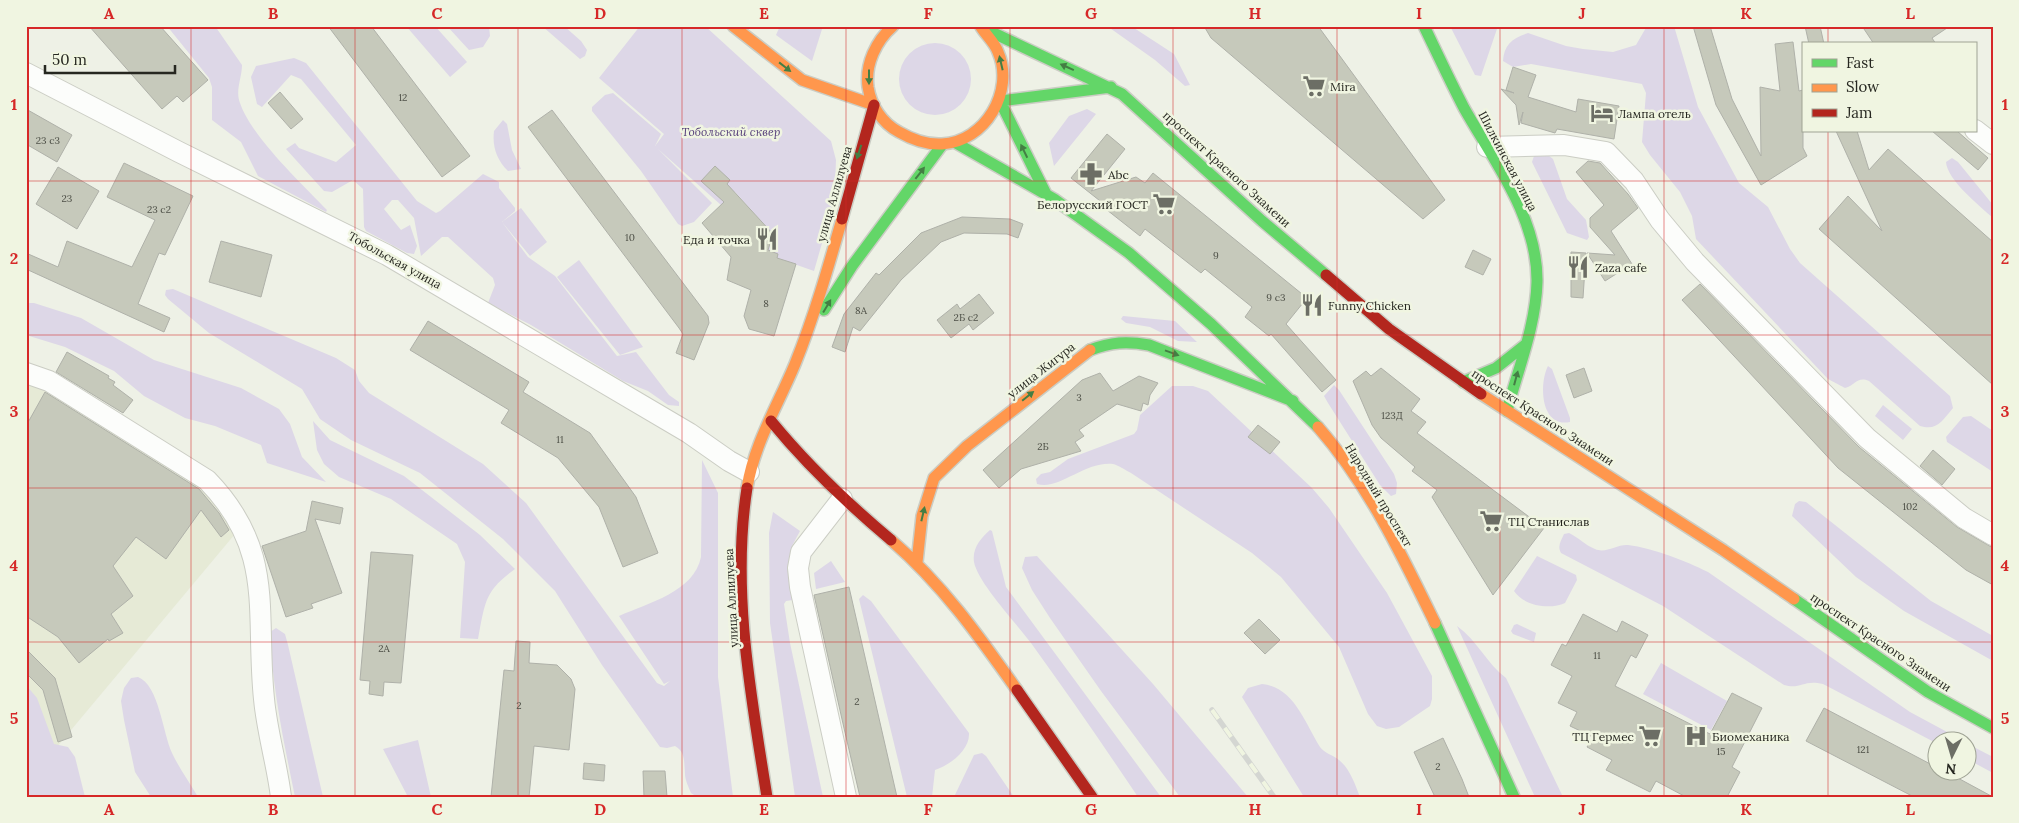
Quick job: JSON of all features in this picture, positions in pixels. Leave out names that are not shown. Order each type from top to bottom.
[{"type":"main road","points":[[733,26],[759,41],[802,80],[874,105]]},
{"type":"main road","points":[[893,26],[886,31],[874,50],[869,68],[868,87],[874,105],[885,123],[901,136],[921,144],[942,145],[971,136],[983,127],[1000,101],[1004,82],[1002,62],[995,44],[982,27]]},
{"type":"main road","name":"Шилкинская улица","points":[[1424,26],[1464,108],[1487,147],[1524,220],[1536,257],[1538,290],[1508,411]]},
{"type":"main road","name":"проспект Красного Знамени","points":[[982,27],[1111,87],[1163,130],[1262,222],[1388,329],[1463,382],[1723,550],[1928,692],[1993,728]]},
{"type":"main road","points":[[1000,101],[1111,87]]},
{"type":"main road","name":"Народный проспект","points":[[1000,101],[1046,194]]},
{"type":"main road","name":"улица Аллилуева","points":[[767,797],[750,687],[741,560],[749,472],[802,347],[831,256],[851,178],[874,105]]},
{"type":"main road","name":"Народный проспект","points":[[956,142],[1046,194],[1088,222],[1198,310],[1294,402],[1331,443],[1348,465],[1426,604],[1514,797]]},
{"type":"main road","name":"улица Аллилуева","points":[[802,347],[852,266],[942,145]]},
{"type":"main road","name":"улица Жигура","points":[[917,562],[922,516],[934,478],[967,446],[1088,351],[1127,341],[1149,345],[1212,368],[1294,402]]},
{"type":"main road","points":[[1463,382],[1483,376],[1503,365],[1525,345]]},
{"type":"main road","points":[[771,421],[798,454],[842,499],[917,562],[968,620],[1092,797]]},
{"type":"street","name":"Тобольская улица","points":[[26,73],[179,152],[387,255],[656,413],[749,472]]},
{"type":"street","points":[[1976,131],[1993,144]]},
{"type":"street","points":[[1487,147],[1564,145],[1606,152],[1634,181],[1660,220],[1695,262],[1702,266],[1867,438],[1964,518],[1993,535]]},
{"type":"street","points":[[26,373],[49,381],[207,480],[226,500],[240,520],[254,554],[256,567],[261,605],[266,718],[276,762],[281,797]]},
{"type":"street","points":[[842,499],[801,552],[798,568],[800,587],[846,797]]},
{"type":"shaded area","points":[[26,367],[212,488],[240,528],[56,748],[26,721]]},
{"type":"green space","points":[[167,26],[215,26],[242,65],[238,93],[246,116],[266,145],[327,210],[326,212],[258,176],[241,142],[212,120],[212,87],[209,78]]},
{"type":"green space","points":[[406,26],[435,26],[467,62],[450,77]]},
{"type":"green space","points":[[447,26],[489,26],[490,36],[483,47],[469,50]]},
{"type":"green space","points":[[542,26],[564,26],[581,41],[587,50],[585,56],[580,59]]},
{"type":"green space","name":"Тобольский сквер","points":[[640,26],[705,26],[831,141],[836,160],[835,184],[839,184],[814,271],[777,258],[778,254],[767,250],[773,234],[735,192],[721,205],[658,149],[712,203],[694,222],[682,226],[678,224],[641,171],[592,111],[592,107],[605,95],[613,93],[661,134],[655,146],[664,134],[599,78]]},
{"type":"green space","points":[[780,26],[823,26],[812,61],[776,35]]},
{"type":"green space","points":[[1107,26],[1131,26],[1174,54],[1190,85],[1185,86],[1155,60]]},
{"type":"green space","points":[[1450,26],[1498,26],[1481,76],[1475,75]]},
{"type":"green space","points":[[1647,26],[1674,26],[1698,107],[1739,183],[1768,207],[1790,249],[1800,263],[1950,396],[1953,408],[1939,424],[1931,427],[1920,426],[1869,381],[1859,380],[1845,388],[1828,379],[1696,239],[1692,216],[1680,192],[1642,142],[1646,93],[1642,84],[1531,64],[1513,67],[1503,61],[1507,46],[1517,37],[1528,33],[1566,46],[1613,52],[1636,45]]},
{"type":"green space","points":[[935,43],[955,49],[965,59],[971,79],[965,99],[955,109],[935,115],[915,109],[905,99],[899,79],[905,59],[915,49]]},
{"type":"green space","points":[[294,58],[306,63],[417,201],[436,213],[483,174],[499,182],[499,188],[515,208],[515,211],[502,222],[528,257],[555,276],[617,356],[636,352],[669,395],[679,402],[679,406],[668,405],[648,391],[623,381],[531,325],[488,303],[495,285],[493,278],[448,237],[442,237],[421,256],[414,218],[398,200],[392,200],[384,209],[401,230],[410,225],[417,246],[414,254],[407,253],[366,231],[364,227],[363,189],[353,180],[332,192],[324,191],[286,149],[295,143],[299,148],[336,162],[356,145],[301,79],[291,75],[262,107],[257,104],[251,77],[256,66]]},
{"type":"green space","points":[[1087,109],[1096,114],[1054,166],[1049,143],[1069,116]]},
{"type":"green space","points":[[503,120],[507,124],[512,150],[521,169],[508,171],[496,153],[494,131]]},
{"type":"green space","points":[[1548,155],[1553,159],[1567,199],[1586,220],[1589,237],[1587,240],[1567,233],[1532,162],[1534,156]]},
{"type":"green space","points":[[1952,158],[1958,162],[1993,205],[1993,218],[1952,177],[1946,162]]},
{"type":"green space","points":[[521,208],[547,242],[530,256],[502,222]]},
{"type":"green space","points":[[579,260],[643,347],[620,355],[557,277]]},
{"type":"green space","points":[[173,289],[336,358],[355,370],[359,381],[369,393],[483,464],[526,503],[657,683],[664,686],[670,681],[664,684],[619,616],[656,601],[680,588],[697,569],[701,557],[702,460],[718,493],[718,677],[733,797],[694,795],[691,793],[686,779],[684,759],[679,749],[675,746],[660,747],[602,665],[555,591],[503,539],[420,473],[351,440],[320,419],[302,389],[209,333],[168,299],[165,295],[166,290]]},
{"type":"green space","points":[[26,303],[34,303],[81,318],[154,360],[241,388],[279,409],[290,424],[302,457],[326,482],[267,463],[261,445],[215,426],[185,418],[144,396],[114,371],[65,347],[26,335]]},
{"type":"green space","points":[[1123,316],[1175,321],[1197,342],[1178,341],[1150,327],[1126,323],[1121,319]]},
{"type":"green space","points":[[1548,366],[1552,369],[1570,422],[1560,422],[1547,411],[1544,403],[1543,383]]},
{"type":"green space","points":[[1334,385],[1394,474],[1397,483],[1396,494],[1391,496],[1380,485],[1324,396]]},
{"type":"green space","points":[[1172,386],[1193,386],[1208,391],[1312,488],[1329,508],[1387,593],[1432,676],[1432,699],[1430,706],[1399,727],[1386,729],[1377,726],[1368,714],[1339,647],[1281,577],[1252,553],[1131,473],[1113,464],[1102,464],[1054,483],[1037,484],[1036,479],[1041,474],[1050,472],[1068,459],[1134,434],[1137,430],[1140,415]]},
{"type":"green space","points":[[1883,405],[1912,429],[1903,440],[1875,416]]},
{"type":"green space","points":[[1971,416],[1993,431],[1993,472],[1947,442],[1946,437],[1963,417]]},
{"type":"green space","points":[[313,421],[330,440],[404,476],[480,535],[515,569],[497,584],[492,591],[482,616],[478,639],[460,638],[465,562],[457,544],[391,499],[339,477],[324,464],[317,450]]},
{"type":"green space","points":[[1799,501],[1806,502],[1931,601],[1993,636],[1993,661],[1904,611],[1856,577],[1792,516],[1795,504]]},
{"type":"green space","points":[[773,512],[800,531],[792,546],[793,600],[786,601],[784,604],[790,643],[823,797],[795,797],[770,623],[769,533]]},
{"type":"green space","points":[[990,530],[992,531],[1006,587],[1161,797],[1138,797],[1045,662],[983,581],[974,562],[974,552],[980,540]]},
{"type":"green space","points":[[1569,533],[1599,550],[1607,550],[1624,545],[1648,549],[1708,572],[1910,712],[1943,730],[1926,730],[1926,738],[1823,684],[1784,685],[1663,606],[1561,553],[1559,546],[1564,534]]},
{"type":"green space","points":[[1037,556],[1153,684],[1248,797],[1180,797],[1101,691],[1032,590],[1022,568],[1025,557]]},
{"type":"green space","points":[[1537,556],[1576,575],[1577,580],[1565,603],[1552,606],[1538,605],[1524,600],[1514,591]]},
{"type":"green space","points":[[831,561],[845,582],[816,589],[814,573]]},
{"type":"green space","points":[[863,595],[871,601],[969,733],[963,751],[953,761],[935,770],[932,797],[907,797],[859,599]]},
{"type":"green space","points":[[1517,624],[1536,633],[1534,642],[1513,634],[1511,631],[1514,625]]},
{"type":"green space","points":[[1457,626],[1506,678],[1563,797],[1535,797]]},
{"type":"green space","points":[[276,628],[285,634],[323,797],[295,797],[273,673],[270,632]]},
{"type":"green space","points":[[1661,663],[1727,701],[1711,730],[1643,694]]},
{"type":"green space","points":[[138,677],[145,682],[156,700],[172,753],[198,797],[151,797],[135,772],[121,701],[124,688],[131,678]]},
{"type":"green space","points":[[1262,684],[1273,687],[1290,699],[1320,747],[1339,760],[1346,768],[1360,797],[1304,797],[1242,697],[1248,688]]},
{"type":"green space","points":[[26,685],[37,698],[54,744],[68,747],[75,757],[85,797],[26,797]]},
{"type":"green space","points":[[418,740],[431,797],[408,797],[383,749]]},
{"type":"green space","points":[[1976,748],[1993,757],[1993,773],[1976,764]]},
{"type":"green space","points":[[982,753],[1014,797],[954,797],[974,755]]},
{"type":"building","points":[[89,26],[160,26],[208,80],[183,102],[177,96],[162,109]]},
{"type":"building","points":[[328,26],[371,26],[470,156],[442,177]]},
{"type":"building","name":"Mira","points":[[1204,26],[1318,26],[1445,200],[1423,219],[1211,38]]},
{"type":"building","points":[[1693,26],[1710,26],[1732,99],[1761,156],[1760,87],[1780,91],[1775,44],[1793,42],[1799,91],[1802,90],[1803,148],[1807,156],[1761,185],[1716,105]]},
{"type":"building","points":[[1805,26],[1820,26],[1824,42],[1809,42]]},
{"type":"building","points":[[1862,26],[1950,26],[1932,38],[1935,42],[1873,42]]},
{"type":"building","points":[[1513,67],[1536,75],[1528,97],[1576,112],[1578,99],[1619,106],[1614,139],[1557,129],[1555,133],[1521,123],[1523,112],[1519,125],[1516,105],[1501,89],[1514,93],[1506,90]]},
{"type":"building","points":[[280,92],[303,119],[291,129],[268,103]]},
{"type":"building","points":[[26,109],[72,135],[57,162],[26,144]]},
{"type":"building","points":[[552,110],[708,316],[709,323],[694,360],[676,353],[683,334],[528,127]]},
{"type":"building","points":[[1836,132],[1857,132],[1869,170],[1888,149],[1993,242],[1993,385],[1819,229],[1848,196],[1882,231]]},
{"type":"building","points":[[1933,132],[1958,132],[1988,158],[1978,170]]},
{"type":"building","points":[[1107,134],[1125,149],[1091,191],[1136,177],[1145,183],[1153,173],[1307,298],[1286,324],[1336,380],[1322,392],[1271,334],[1269,336],[1245,317],[1252,307],[1205,269],[1201,273],[1145,229],[1140,236],[1071,178]]},
{"type":"building","points":[[1588,161],[1600,163],[1638,208],[1611,231],[1632,264],[1605,281],[1587,253],[1615,255],[1590,227],[1590,218],[1604,205],[1576,172]]},
{"type":"building","points":[[124,163],[193,196],[165,255],[159,253],[138,304],[170,318],[164,332],[26,269],[26,253],[58,267],[67,241],[132,267],[155,220],[107,197]]},
{"type":"building","points":[[715,166],[730,180],[727,184],[773,234],[768,250],[778,254],[777,258],[796,264],[774,336],[749,329],[744,316],[751,290],[727,280],[731,257],[702,223],[724,202],[701,181]]},
{"type":"building","points":[[58,167],[99,191],[77,229],[36,204]]},
{"type":"building","points":[[962,217],[1010,219],[1023,224],[1018,238],[1007,234],[964,233],[941,242],[901,280],[860,331],[853,327],[845,352],[832,347],[844,314],[876,273],[879,275],[921,233]]},
{"type":"building","points":[[221,241],[272,255],[261,297],[209,282]]},
{"type":"building","points":[[1473,250],[1491,259],[1483,275],[1465,267]]},
{"type":"building","points":[[1571,252],[1586,253],[1583,298],[1571,297]]},
{"type":"building","points":[[1700,284],[1859,447],[1957,527],[1993,548],[1993,585],[1966,570],[1838,468],[1682,300]]},
{"type":"building","points":[[979,294],[994,313],[973,330],[969,324],[951,338],[937,320],[957,304],[960,309]]},
{"type":"building","points":[[428,321],[529,382],[523,392],[590,433],[636,497],[658,553],[623,567],[599,507],[558,458],[501,423],[509,410],[410,350]]},
{"type":"building","points":[[67,352],[109,376],[108,378],[115,382],[113,385],[133,400],[123,413],[56,372]]},
{"type":"building","name":"ТЦ Станислав","points":[[1381,368],[1420,399],[1411,411],[1426,422],[1417,433],[1544,528],[1493,595],[1432,497],[1437,490],[1412,471],[1415,467],[1381,438],[1372,425],[1353,381],[1366,371],[1371,376]]},
{"type":"building","points":[[1584,368],[1592,391],[1574,398],[1566,375]]},
{"type":"building","points":[[1100,373],[1113,391],[1139,376],[1158,383],[1150,395],[1148,405],[1143,403],[1141,411],[1117,404],[1079,430],[1084,436],[1075,442],[1081,451],[1021,469],[999,488],[983,470],[1082,380]]},
{"type":"building","points":[[45,392],[199,489],[219,513],[229,530],[221,537],[201,510],[166,559],[136,537],[113,566],[133,596],[111,614],[123,633],[109,641],[108,639],[79,663],[58,637],[26,616],[26,426]]},
{"type":"building","points":[[1258,425],[1280,442],[1270,454],[1248,437]]},
{"type":"building","points":[[1933,450],[1955,469],[1942,485],[1920,466]]},
{"type":"building","points":[[312,501],[343,508],[340,524],[315,519],[342,593],[311,604],[313,608],[286,617],[262,546],[306,531]]},
{"type":"building","points":[[371,552],[413,555],[401,683],[384,682],[383,696],[369,694],[370,681],[360,680]]},
{"type":"building","points":[[849,587],[897,797],[860,797],[844,728],[814,595]]},
{"type":"building","points":[[1583,614],[1617,632],[1622,621],[1648,635],[1636,658],[1631,655],[1615,686],[1710,734],[1732,693],[1762,708],[1732,767],[1740,772],[1727,797],[1686,797],[1656,781],[1650,792],[1606,770],[1612,760],[1587,747],[1593,737],[1570,726],[1577,712],[1558,703],[1572,676],[1551,665],[1562,644],[1566,646]]},
{"type":"building","points":[[1259,619],[1280,640],[1265,654],[1244,633]]},
{"type":"building","points":[[516,641],[530,642],[529,663],[557,665],[571,679],[575,689],[569,750],[534,746],[529,797],[491,797],[504,670],[514,671]]},
{"type":"building","points":[[26,649],[55,678],[72,737],[58,742],[43,690],[26,673]]},
{"type":"building","points":[[1824,708],[1926,762],[1926,780],[1962,780],[1993,797],[1914,797],[1806,741]]},
{"type":"building","points":[[1443,738],[1469,797],[1435,797],[1414,752]]},
{"type":"building","points":[[584,763],[605,765],[604,781],[583,779]]},
{"type":"building","points":[[643,771],[665,771],[667,797],[644,797]]},
{"type":"railway","points":[[1212,710],[1274,797]]},
{"type":"traffic: fast","points":[[1424,26],[1464,108],[1512,191],[1530,235],[1535,258],[1536,298],[1526,347],[1507,411]]},
{"type":"traffic: fast","points":[[983,28],[1122,94],[1262,221],[1326,275]]},
{"type":"traffic: fast","points":[[1000,101],[1111,87]]},
{"type":"traffic: fast","points":[[1000,101],[1046,194]]},
{"type":"traffic: fast","points":[[956,143],[1054,199],[1129,253],[1211,324],[1318,427]]},
{"type":"traffic: fast","points":[[824,310],[852,266],[942,145]]},
{"type":"traffic: fast","points":[[1090,350],[1119,343],[1149,345],[1293,401]]},
{"type":"traffic: fast","points":[[1463,382],[1496,368],[1525,345]]},
{"type":"traffic: fast","points":[[1794,599],[1928,692],[1993,728]]},
{"type":"traffic: fast","points":[[1435,623],[1514,797]]},
{"type":"traffic: slow","points":[[733,26],[802,80],[874,105]]},
{"type":"traffic: slow","points":[[893,26],[881,39],[870,62],[868,70],[869,94],[878,113],[887,124],[915,140],[936,144],[957,141],[971,134],[983,124],[999,98],[1002,83],[1002,67],[997,49],[981,27]]},
{"type":"traffic: slow","points":[[747,488],[750,472],[761,440],[795,364],[808,328],[842,219]]},
{"type":"traffic: slow","points":[[917,562],[922,516],[934,478],[967,446],[1090,350]]},
{"type":"traffic: slow","points":[[1481,394],[1723,550],[1794,599]]},
{"type":"traffic: slow","points":[[1318,427],[1353,472],[1383,521],[1435,623]]},
{"type":"traffic: slow","points":[[891,540],[927,574],[959,611],[1017,690]]},
{"type":"traffic: jam","points":[[842,219],[874,105]]},
{"type":"traffic: jam","points":[[1326,275],[1389,329],[1481,394]]},
{"type":"traffic: jam","points":[[771,421],[828,483],[891,540]]},
{"type":"traffic: jam","points":[[747,488],[741,565],[742,604],[749,682],[767,797]]},
{"type":"traffic: jam","points":[[1017,690],[1092,797]]},
{"type":"place","name":"Mira","points":[[1314,86]]},
{"type":"place","name":"Лампа отель","points":[[1602,113]]},
{"type":"place","name":"Abc","points":[[1091,174]]},
{"type":"place","name":"Белорусский ГОСТ","points":[[1164,204]]},
{"type":"place","name":"Еда и точка","points":[[767,239]]},
{"type":"place","name":"Zaza cafe","points":[[1578,267]]},
{"type":"place","name":"Funny Chicken","points":[[1312,305]]},
{"type":"place","name":"ТЦ Станислав","points":[[1491,521]]},
{"type":"place","name":"ТЦ Гермес","points":[[1650,736]]},
{"type":"place","name":"Биомеханика","points":[[1696,736]]}]
